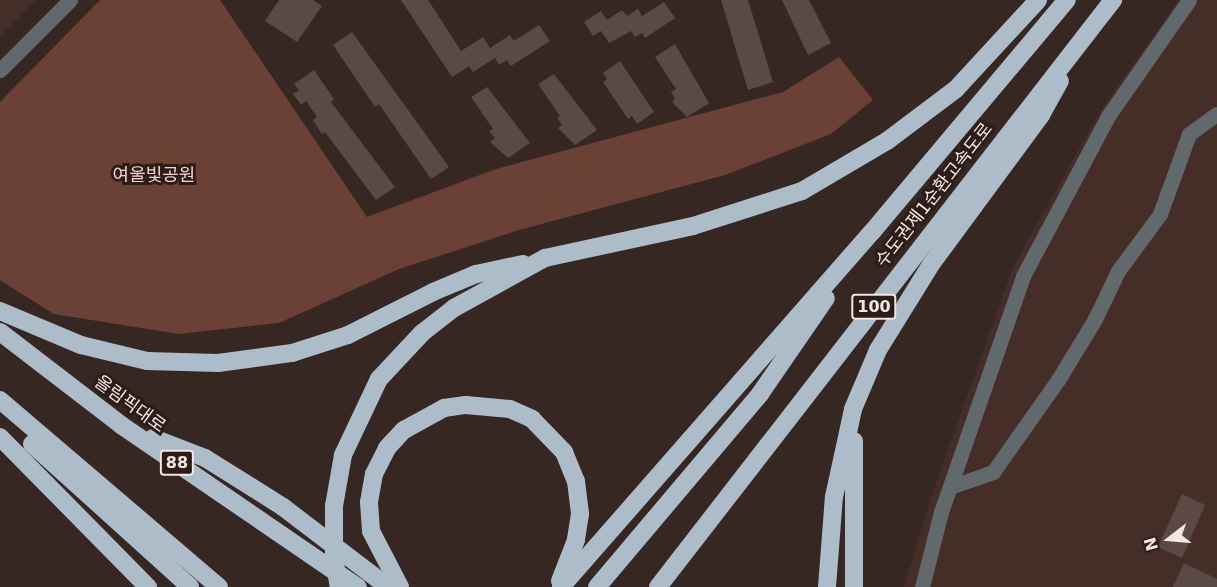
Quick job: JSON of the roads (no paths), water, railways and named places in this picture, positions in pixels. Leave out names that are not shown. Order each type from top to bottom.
[{"type":"highway","points":[[0,310],[81,345],[147,361],[218,363],[292,353],[348,335],[477,274],[693,226],[802,191],[887,141],[956,89],[1038,0]]},
{"type":"highway","name":"수도권제1순환고속도로","points":[[559,587],[872,232],[1067,0]]},
{"type":"highway","name":"수도권제1순환고속도로","points":[[658,587],[1113,0]]},
{"type":"highway","points":[[827,587],[834,497],[853,409],[884,340],[932,263],[1041,115],[1090,27]]},
{"type":"highway","name":"수도권제1순환고속도로","points":[[597,587],[760,394],[872,232]]},
{"type":"highway","points":[[339,587],[334,557],[334,506],[343,455],[379,379],[422,333],[454,308],[545,258]]},
{"type":"highway","name":"올림픽대로","points":[[0,332],[121,425],[358,587]]},
{"type":"highway","points":[[0,400],[219,587]]},
{"type":"highway","points":[[400,587],[371,531],[369,502],[374,474],[387,448],[404,430],[444,408],[466,405],[510,409],[532,419],[564,452],[576,481],[580,514],[576,540],[559,587]]},
{"type":"highway","points":[[853,409],[854,587]]},
{"type":"highway","points":[[0,414],[190,587]]},
{"type":"highway","points":[[121,425],[205,459],[284,507],[388,587]]},
{"type":"highway","points":[[0,437],[148,587]]},
{"type":"street","points":[[0,70],[70,0]]},
{"type":"street","points":[[922,587],[950,487],[1023,276],[1108,116],[1189,0]]},
{"type":"street","points":[[950,487],[993,472],[1058,380],[1118,271],[1160,214],[1189,134],[1217,114]]},
{"type":"park label","name":"여울빛공원","points":[[154,175]]}]
